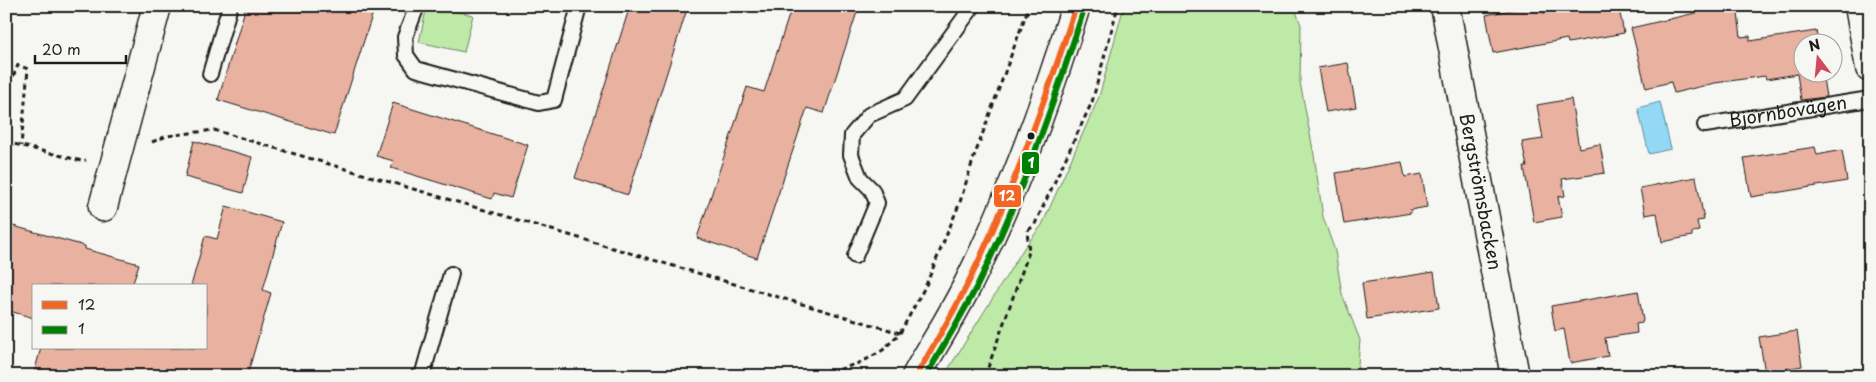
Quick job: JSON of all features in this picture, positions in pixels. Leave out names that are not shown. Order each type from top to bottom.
[{"type":"street","points":[[103,207],[157,6]]},
{"type":"street","points":[[916,376],[970,280],[1000,216],[1052,86],[1076,6]]},
{"type":"street","name":"Bergströmsbacken","points":[[1445,6],[1515,376]]},
{"type":"street","points":[[1860,6],[1870,68]]},
{"type":"lane","points":[[210,74],[230,6]]},
{"type":"lane","points":[[417,6],[405,37],[406,55],[416,69],[539,103],[554,100],[579,6]]},
{"type":"lane","points":[[855,256],[877,203],[872,190],[860,178],[851,155],[852,135],[869,115],[905,99],[973,6]]},
{"type":"lane","name":"Björnbovägen","points":[[1705,125],[1870,99]]},
{"type":"lane","points":[[422,376],[451,274]]},
{"type":"path","points":[[819,376],[862,362],[882,350],[900,333],[926,285],[960,202],[973,160],[1029,6]]},
{"type":"path","points":[[1028,230],[1034,226],[1092,102],[1118,6]]},
{"type":"path","points":[[6,93],[18,65],[28,69],[21,146]]},
{"type":"path","points":[[6,142],[82,161],[118,154],[167,136],[214,130],[900,333]]},
{"type":"path","points":[[1000,216],[1028,230]]},
{"type":"path","points":[[986,376],[1029,252],[1028,230]]},
{"type":"green space","points":[[427,6],[473,15],[464,52],[419,42]]},
{"type":"green space","points":[[1124,6],[1294,6],[1301,25],[1300,82],[1314,155],[1323,217],[1335,251],[1342,294],[1360,340],[1357,376],[944,376],[1024,248],[1042,225],[1099,97]]},
{"type":"water","points":[[1660,102],[1671,149],[1649,154],[1638,108]]},
{"type":"building","points":[[246,6],[375,6],[334,135],[218,100]]},
{"type":"building","points":[[630,6],[688,6],[628,195],[575,178]]},
{"type":"building","points":[[792,6],[859,6],[824,113],[807,108],[757,258],[697,238],[747,87],[764,92]]},
{"type":"building","points":[[1530,6],[1542,6],[1543,13],[1573,6],[1610,6],[1611,10],[1619,9],[1624,33],[1568,43],[1567,39],[1493,53],[1486,15]]},
{"type":"building","points":[[1704,6],[1737,6],[1741,37],[1750,36],[1750,41],[1794,34],[1794,74],[1766,79],[1765,76],[1715,83],[1674,93],[1671,82],[1646,88],[1631,28],[1704,11]]},
{"type":"building","points":[[1348,63],[1356,107],[1326,112],[1318,68]]},
{"type":"building","points":[[1798,82],[1824,82],[1826,97],[1801,100]]},
{"type":"building","points":[[1571,99],[1579,148],[1600,144],[1605,173],[1562,179],[1565,196],[1558,197],[1562,217],[1534,222],[1524,167],[1527,167],[1522,142],[1543,139],[1537,105]]},
{"type":"building","points":[[393,103],[528,145],[511,198],[494,193],[492,199],[391,168],[394,161],[376,156]]},
{"type":"building","points":[[194,141],[252,157],[243,193],[185,177]]},
{"type":"building","points":[[1815,147],[1817,155],[1842,150],[1847,181],[1751,197],[1744,158]]},
{"type":"building","points":[[1402,162],[1405,177],[1422,174],[1427,207],[1410,210],[1411,213],[1344,224],[1336,173]]},
{"type":"building","points":[[1696,177],[1704,220],[1697,221],[1699,231],[1692,232],[1692,236],[1662,242],[1657,213],[1645,215],[1640,188]]},
{"type":"building","points":[[226,206],[282,222],[263,290],[271,293],[247,376],[33,376],[40,350],[208,350],[208,284],[192,284],[205,236],[217,239]]},
{"type":"building","points":[[6,224],[85,246],[85,249],[139,264],[133,284],[32,284],[32,317],[6,310]]},
{"type":"building","points":[[1434,272],[1439,308],[1367,319],[1362,283]]},
{"type":"building","points":[[1638,291],[1643,320],[1642,323],[1636,324],[1637,333],[1605,338],[1608,356],[1570,363],[1564,329],[1555,331],[1551,306]]},
{"type":"building","points":[[1797,331],[1802,366],[1765,373],[1759,337]]},
{"type":"transit line","name":"12","points":[[916,376],[964,292],[1015,179],[1053,76],[1076,6]]},
{"type":"transit line","name":"1","points":[[926,376],[977,286],[1008,218],[1049,114],[1084,9]]}]
